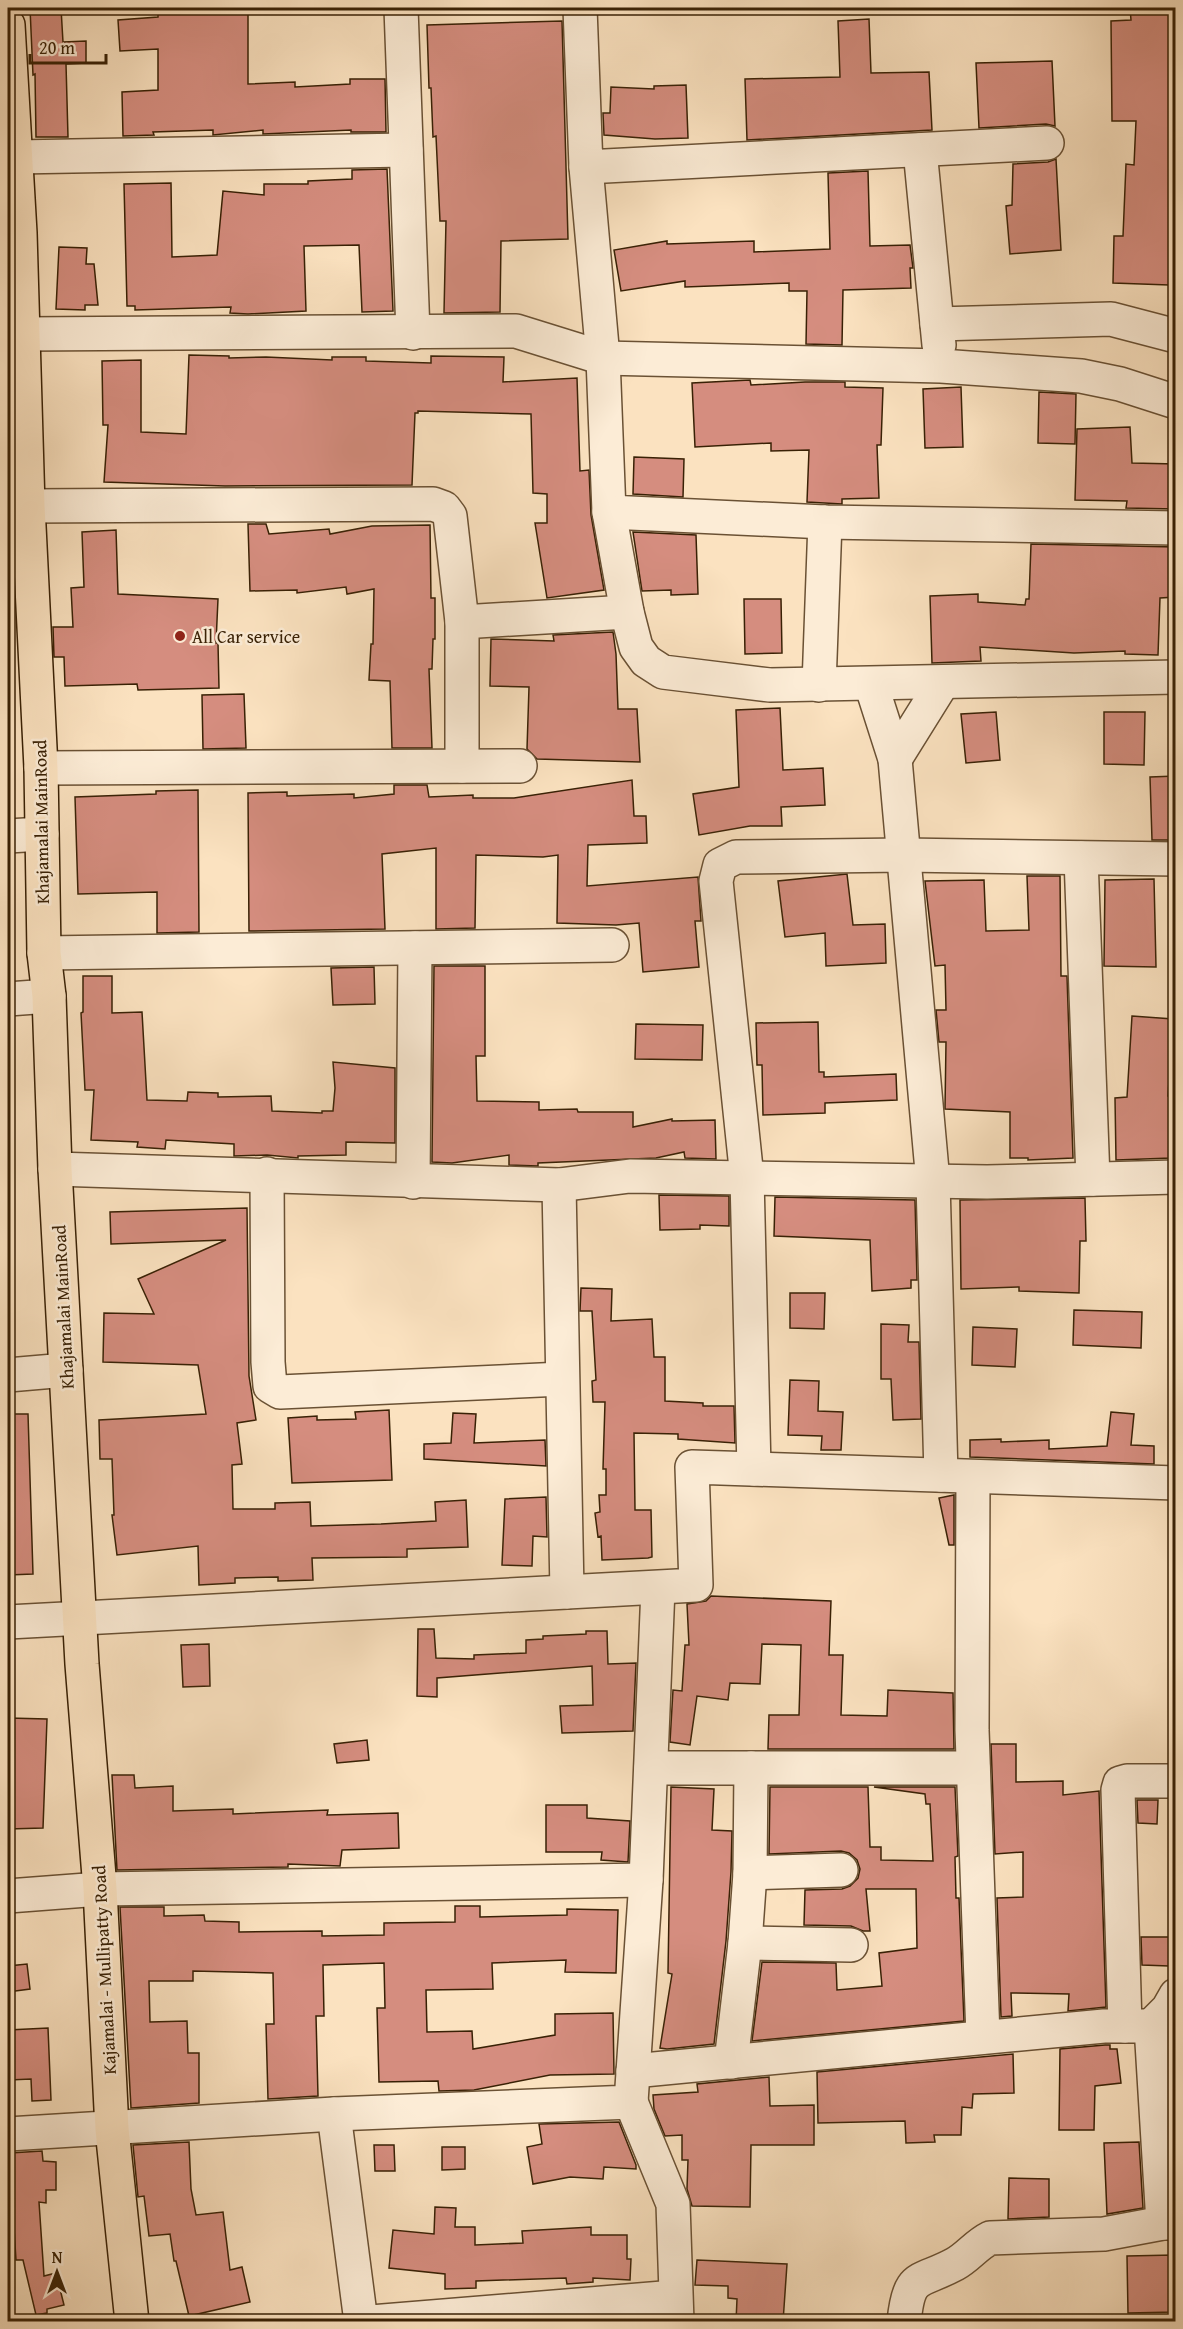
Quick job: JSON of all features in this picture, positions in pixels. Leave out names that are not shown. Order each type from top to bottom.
[{"type":"main road","name":"Khajamalai MainRoad","points":[[8,25],[24,334],[28,506],[41,768],[44,953],[80,1618]]},
{"type":"main road","name":"Kajamalai - Mullipatty Road","points":[[80,1618],[100,1889],[112,2129],[132,2322]]},
{"type":"street","points":[[401,8],[413,333]]},
{"type":"street","points":[[580,8],[586,167],[603,358],[609,512],[627,612],[636,647],[646,661],[663,672],[770,685],[1176,677]]},
{"type":"street","points":[[586,167],[1047,143]]},
{"type":"street","points":[[16,157],[406,150]]},
{"type":"street","points":[[920,150],[941,366]]},
{"type":"street","points":[[937,324],[1111,319],[1176,336]]},
{"type":"street","points":[[24,334],[516,331],[603,358],[941,366],[1081,376],[1120,384],[1176,402]]},
{"type":"street","points":[[28,506],[433,504],[444,508],[450,516],[462,622],[462,766]]},
{"type":"street","points":[[609,512],[825,522],[1176,528]]},
{"type":"street","points":[[819,685],[825,522]]},
{"type":"street","points":[[462,622],[627,612]]},
{"type":"street","points":[[895,759],[943,682]]},
{"type":"street","points":[[870,684],[895,759],[933,1182],[957,1476],[974,1768],[984,2037]]},
{"type":"street","points":[[41,768],[520,766]]},
{"type":"street","points":[[8,836],[42,834]]},
{"type":"street","points":[[754,1470],[747,1178],[716,881],[720,865],[736,857],[904,855],[1176,859]]},
{"type":"street","points":[[1081,858],[1093,1179]]},
{"type":"street","points":[[44,953],[612,945]]},
{"type":"street","points":[[413,1182],[415,948]]},
{"type":"street","points":[[8,999],[48,996]]},
{"type":"street","points":[[55,1168],[273,1182],[559,1185],[630,1176],[933,1182],[1176,1177]]},
{"type":"street","points":[[273,1182],[268,1375],[270,1386],[280,1392],[562,1379]]},
{"type":"street","points":[[559,1185],[567,1592]]},
{"type":"street","points":[[8,1375],[66,1370]]},
{"type":"street","points":[[656,1628],[696,1585],[692,1467],[1176,1483]]},
{"type":"street","points":[[8,1622],[696,1585]]},
{"type":"street","points":[[371,2322],[676,2309],[672,2204],[632,2087],[646,1880],[658,1588]]},
{"type":"street","points":[[651,1768],[974,1768]]},
{"type":"street","points":[[731,2062],[746,1943],[750,1873],[751,1768]]},
{"type":"street","points":[[904,2322],[906,2300],[911,2286],[921,2278],[967,2257],[981,2242],[990,2238],[1104,2234],[1169,2223],[1138,2026],[1118,1790],[1120,1783],[1127,1781],[1176,1781]]},
{"type":"street","points":[[750,1873],[840,1870]]},
{"type":"street","points":[[8,1896],[100,1889],[646,1880]]},
{"type":"street","points":[[746,1943],[851,1945]]},
{"type":"street","points":[[8,2134],[334,2115],[632,2087],[731,2062],[1104,2026],[1138,2026],[1168,2009],[1176,1995]]},
{"type":"street","points":[[334,2115],[362,2322]]},
{"type":"building","points":[[30,8],[61,8],[63,42],[86,41],[86,63],[66,64],[68,137],[36,137],[35,74],[33,75]]},
{"type":"building","points":[[1130,8],[1171,8],[1172,20],[1174,20],[1176,112],[1169,285],[1113,283],[1114,236],[1123,236],[1126,164],[1134,165],[1136,121],[1112,121],[1111,21],[1131,20]]},
{"type":"building","points":[[200,10],[248,10],[248,84],[295,82],[295,87],[350,84],[350,79],[385,79],[386,132],[351,132],[351,130],[263,134],[263,130],[213,135],[213,130],[153,132],[154,135],[123,136],[122,92],[158,90],[158,49],[120,51],[118,20],[158,17],[158,14],[200,14]]},
{"type":"building","points":[[869,19],[871,73],[929,72],[932,130],[747,140],[745,79],[840,77],[838,21]]},
{"type":"building","points":[[562,21],[568,239],[501,241],[500,312],[444,313],[446,221],[440,221],[436,136],[433,137],[431,88],[429,88],[427,25]]},
{"type":"building","points":[[1052,61],[1055,126],[1046,124],[979,128],[976,63]]},
{"type":"building","points":[[686,85],[688,138],[655,139],[604,135],[603,113],[610,113],[611,87],[654,89],[654,86]]},
{"type":"building","points":[[1056,159],[1061,250],[1010,254],[1006,206],[1012,205],[1013,164],[1048,162]]},
{"type":"building","points":[[387,169],[393,311],[362,312],[359,245],[304,246],[306,311],[248,314],[230,313],[231,307],[135,310],[135,306],[127,306],[124,184],[171,183],[172,257],[217,255],[223,191],[264,195],[264,184],[308,184],[308,181],[352,179],[352,170]]},
{"type":"building","points":[[868,171],[870,246],[910,245],[913,268],[910,268],[911,288],[843,290],[842,345],[806,344],[807,291],[789,291],[789,283],[685,287],[685,281],[621,291],[614,250],[667,241],[667,244],[754,241],[754,252],[830,249],[828,173]]},
{"type":"building","points":[[59,247],[87,248],[86,264],[94,264],[98,305],[85,305],[85,310],[56,309]]},
{"type":"building","points":[[189,355],[332,360],[332,357],[366,357],[366,361],[431,363],[431,356],[504,357],[503,382],[577,378],[580,471],[589,470],[591,515],[604,590],[547,598],[535,523],[547,523],[547,494],[533,493],[531,414],[418,411],[415,413],[412,485],[225,486],[104,482],[108,425],[103,425],[102,361],[141,360],[141,432],[186,434]]},
{"type":"building","points":[[750,380],[751,385],[845,382],[845,387],[883,388],[881,445],[877,445],[879,498],[842,499],[842,504],[807,502],[809,450],[771,451],[771,443],[695,447],[692,383]]},
{"type":"building","points":[[961,387],[963,447],[925,448],[923,389]]},
{"type":"building","points":[[1039,392],[1076,394],[1075,444],[1038,443]]},
{"type":"building","points":[[1130,427],[1132,463],[1176,464],[1176,509],[1126,508],[1127,501],[1075,500],[1077,429]]},
{"type":"building","points":[[634,457],[684,459],[683,497],[633,494]]},
{"type":"building","points":[[248,524],[266,524],[269,534],[329,529],[330,534],[372,526],[430,525],[431,598],[435,598],[435,639],[433,639],[432,669],[429,669],[432,748],[392,748],[390,681],[369,680],[371,644],[373,644],[374,589],[347,594],[346,587],[297,593],[297,590],[250,591]]},
{"type":"building","points":[[116,530],[118,594],[218,599],[216,643],[218,643],[219,688],[138,690],[137,684],[65,686],[64,657],[54,657],[53,627],[73,627],[71,588],[84,587],[82,532]]},
{"type":"building","points":[[633,532],[696,535],[698,594],[671,595],[671,590],[642,591]]},
{"type":"building","points":[[1031,544],[1176,547],[1176,597],[1160,598],[1158,655],[1125,654],[1125,651],[1074,653],[980,647],[981,661],[932,663],[930,596],[978,594],[978,602],[1025,605],[1026,599],[1029,599]]},
{"type":"building","points":[[744,599],[781,599],[782,653],[745,654]]},
{"type":"building","points":[[613,632],[618,709],[637,709],[640,762],[537,759],[527,749],[529,687],[490,686],[491,639],[554,641],[553,635]]},
{"type":"building","points":[[244,694],[246,748],[203,749],[202,695]]},
{"type":"building","points":[[780,708],[783,770],[823,768],[825,805],[781,807],[782,826],[750,826],[699,835],[693,794],[739,787],[736,710]]},
{"type":"building","points":[[996,712],[1000,760],[966,763],[961,714]]},
{"type":"building","points":[[1104,712],[1145,712],[1144,765],[1104,764]]},
{"type":"building","points":[[1176,776],[1176,840],[1152,840],[1150,777]]},
{"type":"building","points":[[632,780],[634,816],[646,816],[647,843],[588,845],[587,886],[698,877],[701,921],[695,921],[699,967],[643,972],[639,923],[616,925],[557,923],[558,855],[543,857],[476,855],[475,928],[436,929],[436,848],[382,854],[385,929],[249,931],[248,793],[287,792],[287,796],[354,794],[354,798],[394,794],[394,785],[427,785],[429,797],[473,795],[473,798],[514,798]]},
{"type":"building","points":[[198,790],[199,932],[157,933],[157,892],[78,894],[75,797]]},
{"type":"building","points":[[847,874],[853,925],[885,924],[886,963],[826,966],[825,933],[785,937],[778,881]]},
{"type":"building","points":[[1027,876],[1060,876],[1061,976],[1067,976],[1073,1158],[1028,1160],[1028,1158],[1010,1158],[1010,1112],[945,1109],[946,1042],[939,1042],[936,1010],[946,1010],[945,965],[935,966],[925,881],[984,880],[986,931],[1029,930]]},
{"type":"building","points":[[1154,879],[1156,967],[1104,966],[1105,880]]},
{"type":"building","points":[[434,966],[485,966],[485,1056],[476,1056],[477,1101],[539,1102],[539,1110],[577,1109],[578,1112],[633,1112],[633,1127],[672,1119],[672,1121],[715,1120],[716,1159],[685,1158],[684,1152],[656,1158],[538,1163],[538,1166],[509,1165],[509,1155],[452,1163],[432,1162]]},
{"type":"building","points":[[374,967],[375,1004],[333,1005],[331,968]]},
{"type":"building","points":[[83,976],[112,976],[112,1013],[142,1012],[147,1100],[187,1101],[188,1092],[218,1093],[218,1097],[271,1096],[272,1111],[322,1113],[322,1111],[333,1111],[335,1088],[333,1062],[395,1068],[395,1143],[346,1142],[346,1155],[298,1156],[298,1158],[267,1155],[234,1156],[234,1144],[166,1140],[165,1149],[137,1147],[138,1142],[91,1140],[94,1090],[85,1090],[81,1013],[83,1012]]},
{"type":"building","points":[[1132,1016],[1173,1019],[1168,1096],[1170,1096],[1171,1158],[1116,1160],[1115,1098],[1127,1097]]},
{"type":"building","points":[[818,1022],[819,1072],[824,1072],[824,1077],[896,1074],[897,1100],[825,1103],[825,1113],[763,1115],[762,1065],[757,1065],[756,1023]]},
{"type":"building","points":[[636,1024],[703,1025],[702,1060],[635,1059]]},
{"type":"building","points":[[659,1195],[729,1196],[729,1226],[700,1225],[700,1229],[660,1230]]},
{"type":"building","points":[[775,1197],[915,1200],[917,1280],[911,1280],[911,1288],[872,1291],[870,1240],[774,1236]]},
{"type":"building","points":[[1085,1198],[1086,1241],[1080,1241],[1079,1293],[1019,1291],[1019,1287],[961,1289],[960,1200]]},
{"type":"building","points":[[247,1208],[249,1376],[256,1420],[237,1423],[242,1464],[232,1465],[233,1509],[275,1509],[275,1503],[310,1502],[311,1526],[381,1524],[436,1521],[435,1502],[466,1500],[468,1547],[407,1549],[407,1557],[312,1558],[313,1580],[278,1581],[278,1577],[235,1578],[235,1583],[199,1585],[198,1546],[117,1555],[112,1515],[114,1515],[112,1459],[100,1459],[99,1420],[206,1414],[198,1365],[103,1362],[104,1313],[154,1314],[138,1279],[226,1240],[111,1244],[110,1212]]},
{"type":"building","points":[[581,1288],[612,1289],[611,1321],[652,1319],[654,1357],[665,1357],[665,1401],[703,1403],[703,1406],[734,1406],[735,1443],[678,1439],[678,1434],[634,1433],[635,1510],[651,1510],[652,1557],[602,1560],[601,1536],[598,1537],[595,1513],[600,1512],[599,1495],[606,1495],[606,1469],[603,1469],[605,1402],[593,1402],[592,1381],[596,1380],[592,1311],[580,1311]]},
{"type":"building","points":[[790,1293],[825,1293],[824,1329],[790,1328]]},
{"type":"building","points":[[1074,1310],[1142,1312],[1141,1348],[1073,1345]]},
{"type":"building","points":[[881,1324],[909,1325],[908,1342],[919,1342],[921,1419],[893,1420],[891,1379],[881,1379]]},
{"type":"building","points":[[973,1327],[1017,1329],[1015,1367],[972,1365]]},
{"type":"building","points":[[790,1380],[819,1381],[818,1411],[843,1412],[841,1450],[821,1450],[822,1436],[788,1435]]},
{"type":"building","points":[[389,1410],[392,1480],[292,1483],[288,1418],[317,1416],[317,1420],[356,1419],[355,1412]]},
{"type":"building","points":[[1111,1412],[1134,1414],[1131,1445],[1154,1446],[1154,1464],[970,1457],[970,1440],[1001,1439],[1001,1442],[1049,1440],[1049,1449],[1107,1446]]},
{"type":"building","points":[[453,1413],[476,1414],[474,1443],[545,1440],[546,1466],[424,1459],[424,1444],[451,1443]]},
{"type":"building","points":[[8,1414],[28,1414],[33,1574],[8,1575]]},
{"type":"building","points":[[954,1495],[954,1545],[949,1545],[939,1498]]},
{"type":"building","points":[[546,1497],[547,1537],[533,1536],[532,1566],[502,1565],[505,1499]]},
{"type":"building","points":[[711,1596],[831,1601],[829,1655],[843,1655],[841,1715],[887,1716],[888,1690],[953,1693],[954,1749],[768,1749],[769,1715],[799,1715],[801,1645],[762,1644],[760,1684],[730,1683],[728,1700],[697,1696],[690,1745],[670,1742],[673,1690],[682,1691],[685,1645],[689,1645],[687,1604],[706,1601]]},
{"type":"building","points":[[418,1629],[434,1629],[436,1658],[474,1659],[474,1655],[526,1653],[526,1640],[543,1639],[543,1636],[607,1631],[608,1664],[636,1663],[633,1731],[562,1733],[560,1706],[593,1705],[592,1666],[437,1678],[437,1697],[417,1696]]},
{"type":"building","points":[[209,1644],[210,1686],[183,1687],[181,1645]]},
{"type":"building","points":[[8,1718],[47,1719],[43,1828],[8,1829]]},
{"type":"building","points":[[367,1740],[369,1760],[337,1763],[334,1744]]},
{"type":"building","points":[[991,1744],[1016,1744],[1016,1782],[1063,1781],[1063,1795],[1099,1791],[1106,2007],[1068,2011],[1069,1994],[1011,1993],[1012,2016],[1001,2017],[997,1898],[1023,1897],[1023,1852],[995,1854]]},
{"type":"building","points":[[112,1775],[134,1775],[135,1788],[173,1786],[173,1811],[233,1809],[233,1814],[328,1810],[327,1815],[398,1813],[399,1848],[342,1850],[340,1866],[288,1864],[288,1867],[117,1870]]},
{"type":"building","points":[[671,1787],[714,1789],[712,1830],[732,1831],[726,1941],[714,2044],[667,2049],[660,2048],[672,1974],[668,1973]]},
{"type":"building","points":[[770,1787],[868,1787],[870,1847],[881,1847],[881,1860],[933,1861],[930,1804],[926,1804],[925,1794],[874,1787],[955,1787],[958,1856],[955,1857],[956,1898],[959,1898],[964,2021],[752,2041],[762,1962],[836,1963],[837,1990],[882,1986],[879,1953],[917,1948],[916,1889],[866,1889],[870,1931],[851,1926],[804,1925],[805,1890],[842,1889],[850,1886],[858,1878],[860,1869],[857,1860],[849,1853],[841,1851],[769,1854]]},
{"type":"building","points":[[1137,1800],[1158,1800],[1157,1824],[1138,1823]]},
{"type":"building","points":[[546,1805],[587,1805],[587,1818],[630,1821],[628,1862],[601,1860],[602,1852],[546,1852]]},
{"type":"building","points":[[455,1906],[480,1906],[480,1917],[567,1915],[567,1909],[618,1910],[616,1973],[565,1972],[566,1960],[492,1963],[493,1989],[426,1990],[427,2032],[472,2031],[473,2049],[555,2035],[555,2014],[613,2013],[614,2074],[550,2075],[474,2090],[439,2091],[438,2081],[379,2082],[377,2008],[385,2008],[384,1963],[323,1965],[324,2016],[316,2016],[318,2096],[268,2099],[266,2024],[274,2024],[273,1973],[193,1971],[193,1981],[149,1981],[150,2022],[187,2021],[188,2053],[199,2053],[199,2103],[131,2108],[120,1907],[164,1907],[164,1916],[204,1915],[205,1921],[239,1922],[239,1932],[322,1931],[322,1936],[384,1935],[384,1923],[455,1922]]},
{"type":"building","points":[[1141,1937],[1170,1937],[1169,1966],[1142,1965]]},
{"type":"building","points":[[27,1964],[30,1989],[8,1992],[8,1966]]},
{"type":"building","points":[[48,2028],[51,2100],[32,2101],[31,2079],[9,2080],[8,2030]]},
{"type":"building","points":[[1110,2045],[1110,2049],[1117,2049],[1121,2083],[1095,2086],[1094,2130],[1059,2130],[1060,2049]]},
{"type":"building","points":[[1013,2054],[1014,2093],[973,2094],[972,2108],[962,2107],[961,2135],[934,2135],[935,2142],[906,2143],[905,2121],[818,2123],[817,2072]]},
{"type":"building","points":[[769,2077],[770,2106],[814,2105],[814,2145],[751,2145],[750,2207],[692,2206],[687,2189],[688,2160],[682,2160],[682,2135],[665,2136],[654,2109],[653,2095],[698,2092],[697,2084]]},
{"type":"building","points":[[619,2122],[636,2169],[604,2167],[603,2179],[570,2177],[533,2184],[527,2147],[542,2144],[539,2124]]},
{"type":"building","points":[[189,2142],[191,2189],[196,2215],[223,2212],[230,2270],[242,2267],[250,2302],[189,2316],[176,2261],[174,2261],[170,2234],[149,2236],[144,2196],[138,2197],[133,2145]]},
{"type":"building","points":[[1139,2142],[1143,2208],[1107,2214],[1104,2143]]},
{"type":"building","points":[[374,2145],[394,2145],[395,2171],[375,2171]]},
{"type":"building","points":[[442,2147],[465,2147],[465,2169],[442,2170]]},
{"type":"building","points":[[42,2151],[43,2161],[56,2162],[56,2190],[46,2190],[46,2203],[39,2202],[44,2276],[56,2273],[64,2305],[47,2309],[47,2313],[36,2315],[23,2260],[16,2260],[12,2197],[8,2197],[10,2153]]},
{"type":"building","points":[[1009,2178],[1049,2179],[1049,2217],[1008,2219]]},
{"type":"building","points":[[435,2207],[456,2208],[455,2227],[475,2227],[475,2245],[523,2243],[522,2231],[591,2227],[591,2235],[627,2235],[627,2259],[631,2259],[630,2280],[593,2278],[593,2282],[567,2284],[566,2278],[476,2281],[476,2288],[445,2289],[445,2274],[389,2268],[393,2230],[434,2234]]},
{"type":"building","points":[[1174,2255],[1175,2312],[1128,2313],[1127,2256]]},
{"type":"building","points":[[697,2260],[787,2264],[783,2322],[736,2322],[737,2299],[728,2298],[728,2286],[695,2285]]},
{"type":"place","name":"All Car service","points":[[180,636]]}]
